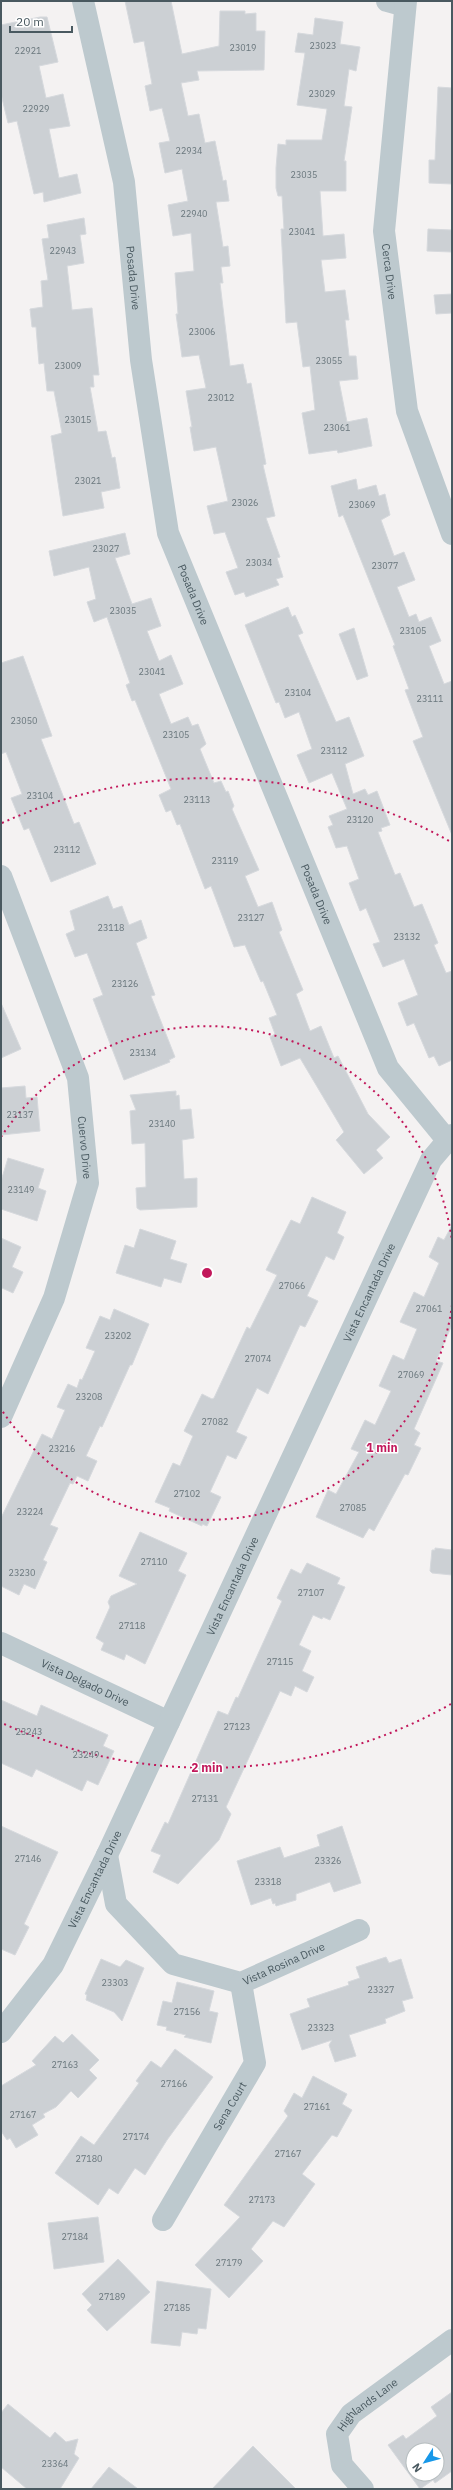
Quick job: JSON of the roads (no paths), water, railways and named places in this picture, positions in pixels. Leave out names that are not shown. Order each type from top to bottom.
[{"type":"street","name":"Posada Drive","points":[[83,1],[124,182],[141,360],[168,533],[388,1068],[449,1137]]},
{"type":"street","name":"Cerca Drive","points":[[399,3],[384,231],[407,411],[452,534]]},
{"type":"street","name":"Cuervo Drive","points":[[1,876],[78,1078],[88,1183],[54,1298],[1,1417]]},
{"type":"street","name":"Vista Encantada Drive","points":[[1,2032],[53,1965],[107,1855],[431,1160],[449,1137]]},
{"type":"street","name":"Vista Delgado Drive","points":[[1,1643],[169,1722]]},
{"type":"street","name":"Vista Rosina Drive","points":[[107,1855],[116,1904],[173,1964],[241,1983],[359,1930]]},
{"type":"street","name":"Sena Court","points":[[163,2220],[255,2062],[241,1983]]},
{"type":"street","name":"Highlands Lane","points":[[364,2489],[342,2465],[336,2434],[352,2414],[452,2340]]}]
